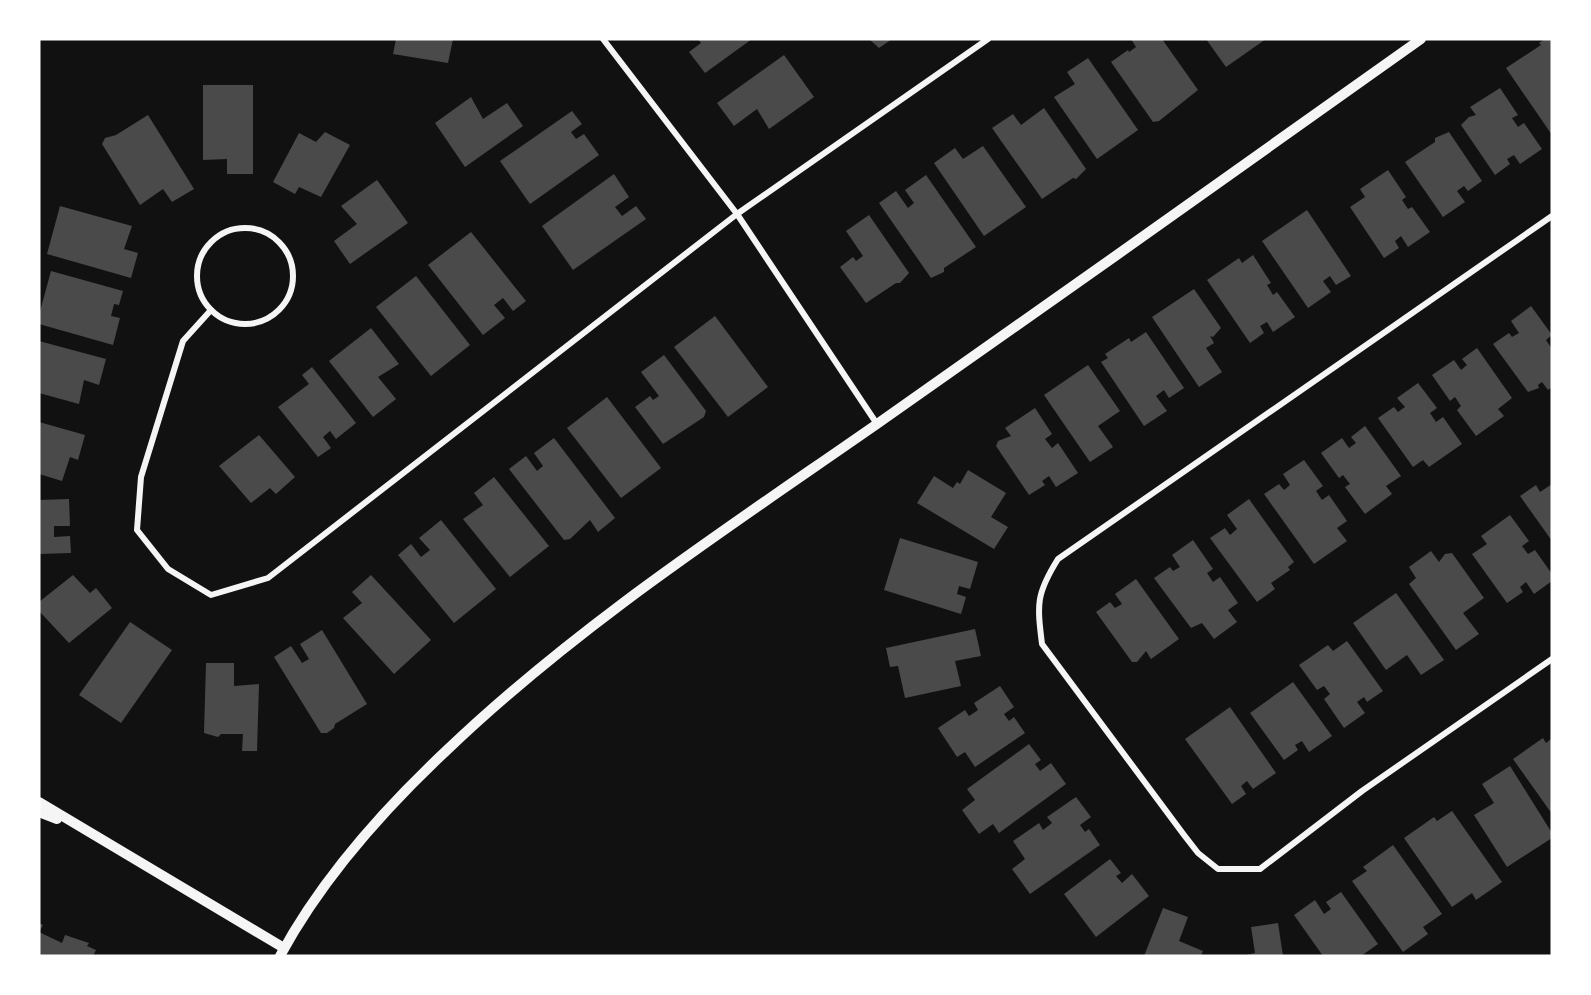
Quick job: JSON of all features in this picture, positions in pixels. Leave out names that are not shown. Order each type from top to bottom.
[{"type":"street","points":[[603,39],[737,213],[877,424]]},
{"type":"street","points":[[211,310],[183,341],[141,477],[137,530],[168,569],[211,596],[268,578],[737,213],[988,39]]},
{"type":"street","points":[[39,802],[282,952],[328,883],[408,787],[476,722],[616,607],[1421,39]]},
{"type":"street","points":[[1552,216],[1058,559],[1041,587],[1038,614],[1042,644],[1198,853],[1218,869],[1260,869],[1362,791],[1552,659]]},
{"type":"street","points":[[238,228],[254,228],[280,243],[289,257],[293,273],[291,290],[284,304],[272,316],[257,323],[240,324],[224,320],[211,310],[201,298],[197,283],[197,268],[202,254],[211,242],[224,233],[238,228]]},
{"type":"street","points":[[39,812],[83,828]]},
{"type":"building","points":[[396,39],[453,39],[448,63],[393,54]]},
{"type":"building","points":[[698,39],[752,39],[705,73],[689,52],[701,43]]},
{"type":"building","points":[[869,39],[892,39],[879,48]]},
{"type":"building","points":[[1131,39],[1162,39],[1198,90],[1159,121],[1153,122],[1111,62],[1136,47]]},
{"type":"building","points":[[1206,39],[1266,39],[1226,67]]},
{"type":"building","points":[[1545,39],[1552,40],[1552,135],[1506,68],[1541,45],[1539,43]]},
{"type":"building","points":[[784,55],[814,97],[769,129],[757,109],[734,126],[717,103]]},
{"type":"building","points":[[1088,58],[1138,130],[1097,159],[1054,97],[1075,84],[1067,72]]},
{"type":"building","points":[[203,85],[253,85],[253,174],[227,174],[227,159],[203,160]]},
{"type":"building","points":[[1500,88],[1518,115],[1512,118],[1518,127],[1524,123],[1542,149],[1520,164],[1514,155],[1507,159],[1510,164],[1495,175],[1461,125],[1469,117],[1476,115],[1470,107]]},
{"type":"building","points":[[471,97],[483,119],[507,103],[523,126],[465,167],[435,123]]},
{"type":"building","points":[[1044,108],[1086,169],[1076,179],[1073,178],[1042,199],[992,128],[1013,114],[1021,125]]},
{"type":"building","points":[[572,111],[582,124],[571,132],[576,139],[584,134],[599,155],[530,204],[500,161]]},
{"type":"building","points":[[148,115],[194,189],[172,202],[163,189],[140,205],[102,144],[105,138],[116,135]]},
{"type":"building","points":[[325,132],[350,145],[321,197],[299,187],[295,194],[273,182],[299,133],[316,142]]},
{"type":"building","points":[[1449,132],[1482,181],[1468,191],[1464,186],[1457,191],[1465,202],[1443,217],[1405,162],[1435,142],[1435,138]]},
{"type":"building","points":[[983,146],[1026,207],[984,236],[934,163],[955,148],[963,159]]},
{"type":"building","points":[[1388,170],[1406,197],[1402,200],[1408,209],[1412,207],[1430,232],[1408,247],[1401,236],[1395,241],[1399,248],[1384,258],[1350,207],[1365,197],[1360,189]]},
{"type":"building","points":[[614,174],[629,197],[615,207],[622,216],[636,206],[646,219],[573,270],[542,226]]},
{"type":"building","points":[[926,175],[976,247],[944,268],[944,272],[931,278],[879,203],[896,191],[908,208],[914,203],[905,190]]},
{"type":"building","points":[[377,180],[408,223],[350,264],[334,241],[357,224],[341,206]]},
{"type":"building","points":[[60,206],[132,226],[124,249],[138,253],[131,278],[47,254]]},
{"type":"building","points":[[1307,210],[1351,276],[1336,285],[1330,276],[1323,281],[1331,292],[1308,308],[1262,241]]},
{"type":"building","points":[[869,215],[909,273],[900,283],[896,283],[866,303],[840,267],[853,257],[856,261],[863,256],[846,231]]},
{"type":"building","points":[[471,232],[526,301],[513,311],[503,298],[494,305],[505,318],[483,335],[428,265]]},
{"type":"building","points":[[1253,255],[1271,283],[1267,285],[1273,295],[1277,292],[1295,317],[1273,332],[1267,322],[1260,326],[1264,333],[1250,343],[1207,280],[1239,258],[1242,263]]},
{"type":"building","points":[[51,271],[123,291],[119,305],[114,304],[111,316],[120,318],[113,345],[39,324],[39,315]]},
{"type":"building","points":[[416,276],[470,345],[431,376],[376,307]]},
{"type":"building","points":[[1194,289],[1221,328],[1213,337],[1210,336],[1214,343],[1206,348],[1222,372],[1199,387],[1152,317]]},
{"type":"building","points":[[1531,306],[1552,335],[1546,340],[1552,349],[1552,387],[1548,390],[1542,382],[1538,385],[1539,388],[1528,392],[1493,344],[1509,333],[1512,337],[1519,333],[1511,321]]},
{"type":"building","points":[[715,316],[768,387],[728,417],[674,347]]},
{"type":"building","points":[[371,328],[399,364],[378,377],[396,399],[373,417],[329,361]]},
{"type":"building","points":[[1146,332],[1184,388],[1169,398],[1164,390],[1156,396],[1167,411],[1144,426],[1101,362],[1108,358],[1105,354],[1129,338],[1131,342]]},
{"type":"building","points":[[39,341],[106,359],[99,385],[84,380],[79,404],[39,393]]},
{"type":"building","points":[[1477,348],[1512,398],[1498,409],[1504,416],[1476,436],[1457,410],[1461,406],[1455,397],[1450,401],[1432,375],[1454,360],[1461,370],[1467,365],[1462,359]]},
{"type":"building","points":[[664,355],[706,411],[704,417],[663,444],[635,407],[650,396],[653,400],[659,396],[641,372]]},
{"type":"building","points":[[1088,365],[1120,411],[1098,426],[1113,447],[1090,462],[1044,395]]},
{"type":"building","points":[[312,367],[356,423],[336,439],[330,431],[323,437],[331,448],[318,457],[278,407],[309,384],[302,375]]},
{"type":"building","points":[[1418,383],[1437,408],[1430,413],[1436,422],[1443,417],[1462,444],[1429,467],[1423,460],[1413,467],[1378,418],[1394,407],[1398,412],[1405,407],[1397,398]]},
{"type":"building","points":[[607,397],[661,468],[621,498],[567,428]]},
{"type":"building","points":[[1035,408],[1052,434],[1045,439],[1052,448],[1058,443],[1078,473],[1056,487],[1049,476],[1042,481],[1045,485],[1029,495],[996,446],[998,441],[1011,436],[1005,428]]},
{"type":"building","points":[[39,422],[85,435],[78,460],[70,457],[62,481],[39,474]]},
{"type":"building","points":[[1365,426],[1401,476],[1386,486],[1392,494],[1365,514],[1345,487],[1350,484],[1343,475],[1339,478],[1321,453],[1342,438],[1349,448],[1356,443],[1351,437]]},
{"type":"building","points":[[259,435],[295,477],[276,494],[270,488],[251,503],[219,466]]},
{"type":"building","points":[[554,438],[615,518],[598,532],[590,520],[570,539],[564,540],[509,469],[526,456],[537,471],[543,466],[534,453]]},
{"type":"building","points":[[1304,460],[1323,486],[1316,491],[1322,500],[1329,495],[1347,521],[1337,528],[1347,541],[1314,564],[1264,494],[1279,484],[1284,490],[1290,485],[1283,474]]},
{"type":"building","points":[[968,470],[1006,493],[991,517],[1008,527],[994,549],[917,503],[934,476],[953,488],[957,482],[960,484]]},
{"type":"building","points":[[494,477],[549,546],[510,577],[463,519],[483,505],[474,493]]},
{"type":"building","points":[[1552,484],[1552,541],[1520,496],[1536,485],[1540,492]]},
{"type":"building","points":[[69,499],[70,526],[54,526],[54,537],[70,536],[71,553],[39,554],[39,500]]},
{"type":"building","points":[[1249,499],[1294,562],[1288,567],[1290,570],[1271,583],[1275,589],[1257,602],[1210,538],[1225,528],[1230,535],[1237,529],[1227,515]]},
{"type":"building","points":[[1510,515],[1529,541],[1522,546],[1528,554],[1535,550],[1552,574],[1552,581],[1534,594],[1526,582],[1520,587],[1523,592],[1507,603],[1472,554],[1487,544],[1481,536]]},
{"type":"building","points":[[441,520],[496,589],[454,623],[398,555],[411,544],[421,557],[430,550],[419,538]]},
{"type":"building","points":[[900,538],[978,562],[970,589],[959,586],[957,594],[966,597],[961,614],[884,590]]},
{"type":"building","points":[[1193,540],[1213,569],[1207,573],[1213,582],[1220,577],[1238,603],[1228,610],[1237,622],[1214,639],[1202,623],[1191,628],[1154,578],[1170,567],[1173,571],[1180,567],[1172,555]]},
{"type":"building","points":[[1431,551],[1439,562],[1445,554],[1452,553],[1484,598],[1463,613],[1479,634],[1456,650],[1409,584],[1416,578],[1409,567]]},
{"type":"building","points":[[73,575],[90,593],[96,588],[112,608],[69,643],[39,611],[39,602]]},
{"type":"building","points":[[371,575],[431,640],[394,674],[343,618],[362,603],[352,592]]},
{"type":"building","points":[[1136,579],[1179,639],[1151,659],[1146,651],[1137,662],[1132,662],[1096,612],[1110,602],[1115,608],[1122,604],[1115,594]]},
{"type":"building","points":[[1396,593],[1444,660],[1421,675],[1407,655],[1386,670],[1353,623]]},
{"type":"building","points":[[130,622],[172,650],[121,723],[79,695]]},
{"type":"building","points":[[975,629],[981,656],[955,661],[961,686],[905,698],[898,666],[890,667],[886,648]]},
{"type":"building","points":[[322,630],[367,704],[335,724],[334,728],[327,733],[321,733],[274,657],[291,646],[302,663],[309,659],[300,644]]},
{"type":"building","points":[[1347,641],[1383,691],[1367,702],[1364,697],[1357,702],[1365,713],[1344,728],[1324,699],[1330,694],[1324,686],[1317,690],[1299,665],[1328,645],[1333,651]]},
{"type":"building","points":[[206,663],[234,663],[234,686],[259,684],[257,751],[242,751],[243,734],[221,734],[218,737],[204,733]]},
{"type":"building","points":[[1293,682],[1332,736],[1309,752],[1302,741],[1295,745],[1298,750],[1284,760],[1250,713]]},
{"type":"building","points":[[1000,686],[1014,707],[1004,714],[1009,721],[1014,717],[1025,733],[975,767],[965,752],[957,757],[938,728],[965,710],[969,716],[978,710],[974,703]]},
{"type":"building","points":[[1230,707],[1276,773],[1253,789],[1247,781],[1241,786],[1246,794],[1232,804],[1185,739]]},
{"type":"building","points":[[1543,738],[1546,743],[1552,738],[1552,814],[1513,759]]},
{"type":"building","points":[[1029,744],[1041,760],[1035,764],[1040,771],[1051,763],[1066,784],[999,833],[993,824],[979,834],[962,810],[975,800],[967,789]]},
{"type":"building","points":[[1510,766],[1552,833],[1552,838],[1507,867],[1474,815],[1494,803],[1482,784]]},
{"type":"building","points":[[1076,797],[1091,817],[1080,825],[1085,832],[1089,829],[1100,845],[1030,894],[1012,869],[1025,859],[1013,841],[1039,823],[1043,830],[1052,823],[1047,817]]},
{"type":"building","points":[[1452,811],[1502,882],[1476,900],[1472,893],[1452,907],[1404,838],[1434,817],[1437,821]]},
{"type":"building","points":[[1393,845],[1442,914],[1423,927],[1428,934],[1403,952],[1352,881],[1367,871],[1363,867]]},
{"type":"building","points":[[1110,859],[1121,873],[1116,876],[1122,883],[1132,874],[1149,896],[1096,937],[1064,894]]},
{"type":"building","points":[[1341,892],[1378,944],[1361,956],[1323,956],[1294,915],[1315,900],[1324,914],[1331,909],[1326,902]]},
{"type":"building","points":[[1163,908],[1188,917],[1179,941],[1203,951],[1201,956],[1144,956]]},
{"type":"building","points":[[1278,923],[1283,956],[1242,956],[1255,953],[1251,927]]},
{"type":"building","points":[[39,932],[62,943],[65,935],[89,943],[87,946],[96,950],[93,956],[39,956]]}]
